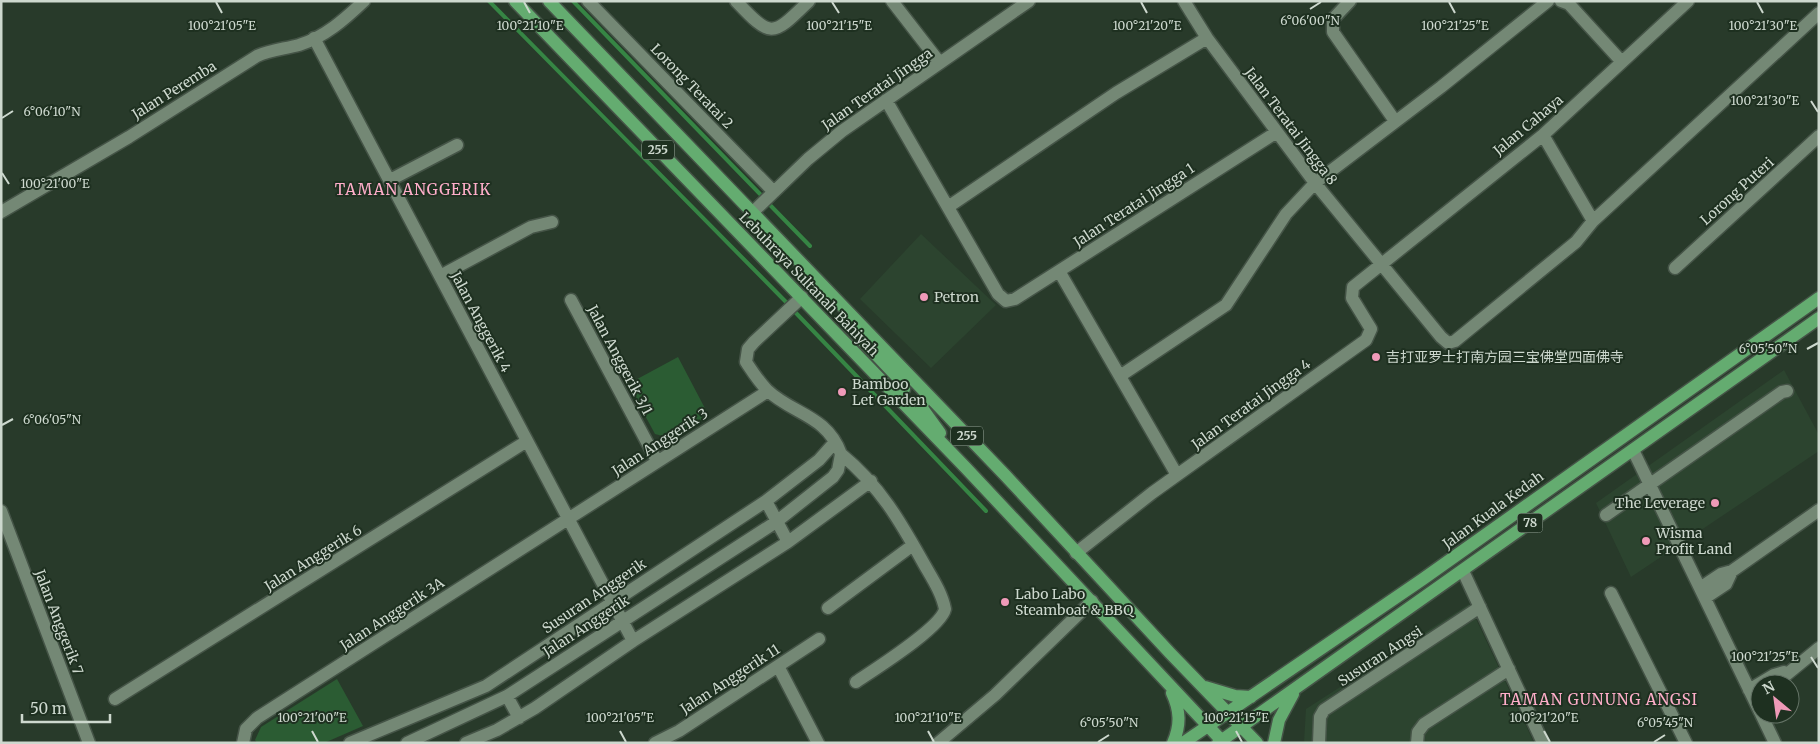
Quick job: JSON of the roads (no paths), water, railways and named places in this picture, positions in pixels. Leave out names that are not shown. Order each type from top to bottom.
[{"type":"main road","name":"Lebuhraya Sultanah Bahiyah","points":[[515,1],[896,398],[965,467],[1092,601],[1221,742]]},
{"type":"main road","name":"Lebuhraya Sultanah Bahiyah","points":[[549,1],[929,396],[1257,743]]},
{"type":"main road","points":[[818,282],[841,318],[901,381],[904,389],[896,398]]},
{"type":"main road","name":"Jalan Kuala Kedah","points":[[1183,743],[1479,540],[1819,298]]},
{"type":"main road","name":"78","points":[[1221,742],[1819,318]]},
{"type":"main road","points":[[929,396],[923,402],[922,408],[965,467]]},
{"type":"main road","points":[[1479,540],[1487,553]]},
{"type":"main road","points":[[1193,677],[1205,687],[1220,693],[1251,697]]},
{"type":"main road","points":[[1162,679],[1172,694],[1179,712],[1178,730],[1174,743]]},
{"type":"main road","points":[[1274,743],[1279,720],[1298,688]]},
{"type":"street","name":"Jalan Peremba","points":[[1,212],[129,137],[257,56],[314,38],[334,28],[364,1]]},
{"type":"street","name":"Lorong Teratai 2","points":[[588,1],[774,192]]},
{"type":"street","points":[[736,1],[763,29],[771,30],[786,23],[809,1]]},
{"type":"street","points":[[892,1],[940,62]]},
{"type":"street","name":"Jalan Teratai Jingga","points":[[752,213],[842,131],[1029,1]]},
{"type":"street","name":"Jalan Teratai Jingga 8","points":[[1184,1],[1207,38],[1315,183],[1440,337],[1448,343],[1455,341],[1576,242],[1593,221]]},
{"type":"street","points":[[1350,1],[1333,19],[1333,32],[1395,121]]},
{"type":"street","points":[[1120,376],[1226,305],[1286,214],[1315,183],[1441,87],[1548,1]]},
{"type":"street","points":[[1561,1],[1569,4],[1622,62]]},
{"type":"street","name":"Jalan Cahaya","points":[[1381,264],[1543,134],[1688,1]]},
{"type":"street","points":[[1543,134],[1593,221],[1819,13]]},
{"type":"street","name":"Jalan Anggerik 4","points":[[314,38],[633,641]]},
{"type":"street","points":[[886,100],[948,207],[1116,93],[1207,38]]},
{"type":"street","name":"Jalan Teratai Jingga 1","points":[[948,207],[998,294],[1006,301],[1015,299],[1277,132]]},
{"type":"street","name":"Lorong Puteri","points":[[1674,268],[1819,136]]},
{"type":"street","points":[[390,180],[458,145]]},
{"type":"street","points":[[440,276],[530,227],[552,222]]},
{"type":"street","name":"Jalan Teratai Jingga 4","points":[[1076,553],[1177,475],[1366,340],[1371,329],[1352,298],[1351,290],[1355,284],[1381,264]]},
{"type":"street","points":[[1059,271],[1177,475]]},
{"type":"street","points":[[802,298],[754,342],[746,355],[746,362],[768,390],[811,417],[830,434],[841,454],[871,481],[895,512],[944,602],[944,614],[927,631],[856,682]]},
{"type":"street","name":"Jalan Anggerik 3/1","points":[[571,300],[657,461]]},
{"type":"street","name":"Jalan Anggerik 3","points":[[568,518],[768,390]]},
{"type":"street","points":[[1606,515],[1782,392],[1788,391]]},
{"type":"street","name":"Jalan Anggerik 6","points":[[116,700],[527,441]]},
{"type":"street","name":"Susuran Anggerik","points":[[350,743],[460,699],[486,686],[766,501],[819,460],[835,442]]},
{"type":"street","points":[[1633,450],[1702,593],[1750,686]]},
{"type":"street","name":"Jalan Anggerik","points":[[407,743],[507,696],[776,522],[833,477],[838,470],[841,454]]},
{"type":"street","points":[[466,743],[519,718],[633,641],[788,542],[871,481]]},
{"type":"street","points":[[766,501],[788,542]]},
{"type":"street","points":[[1702,593],[1726,584],[1732,571],[1819,510]]},
{"type":"street","name":"Jalan Anggerik 7","points":[[1,511],[89,743]]},
{"type":"street","name":"Jalan Anggerik 3A","points":[[243,743],[246,729],[257,718],[568,518]]},
{"type":"street","points":[[828,608],[913,545]]},
{"type":"street","points":[[1464,571],[1543,743]]},
{"type":"street","points":[[1611,593],[1686,743]]},
{"type":"street","points":[[938,743],[994,694],[1092,601]]},
{"type":"street","name":"Susuran Angsi","points":[[1319,743],[1320,717],[1324,710],[1480,608]]},
{"type":"street","name":"Jalan Anggerik 11","points":[[655,743],[679,731],[819,639]]},
{"type":"street","points":[[1785,674],[1819,648]]},
{"type":"street","points":[[778,666],[818,743]]},
{"type":"street","points":[[1417,743],[1418,732],[1424,724],[1509,670]]},
{"type":"street","points":[[1777,674],[1789,670]]},
{"type":"street","points":[[507,696],[519,718]]},
{"type":"street","points":[[1766,724],[1775,743]]},
{"type":"street","points":[[679,731],[685,743]]},
{"type":"waterway","points":[[489,1],[786,302]]},
{"type":"waterway","points":[[573,1],[760,194]]},
{"type":"waterway","points":[[770,205],[810,246]]},
{"type":"waterway","points":[[796,313],[986,511]]},
{"type":"place","name":"Petron","points":[[924,297]]},
{"type":"place","name":"吉打亚罗士打南方园三宝佛堂四面佛寺","points":[[1376,357]]},
{"type":"place","name":"Bamboo Let Garden","points":[[842,392]]},
{"type":"place","name":"The Leverage","points":[[1715,503]]},
{"type":"place","name":"Wisma Profit Land","points":[[1646,541]]},
{"type":"place","name":"Labo Labo Steamboat & BBQ","points":[[1005,602]]},
{"type":"district","name":"TAMAN ANGGERIK","points":[[413,190]]},
{"type":"district","name":"TAMAN GUNUNG ANGSI","points":[[1599,700]]}]
